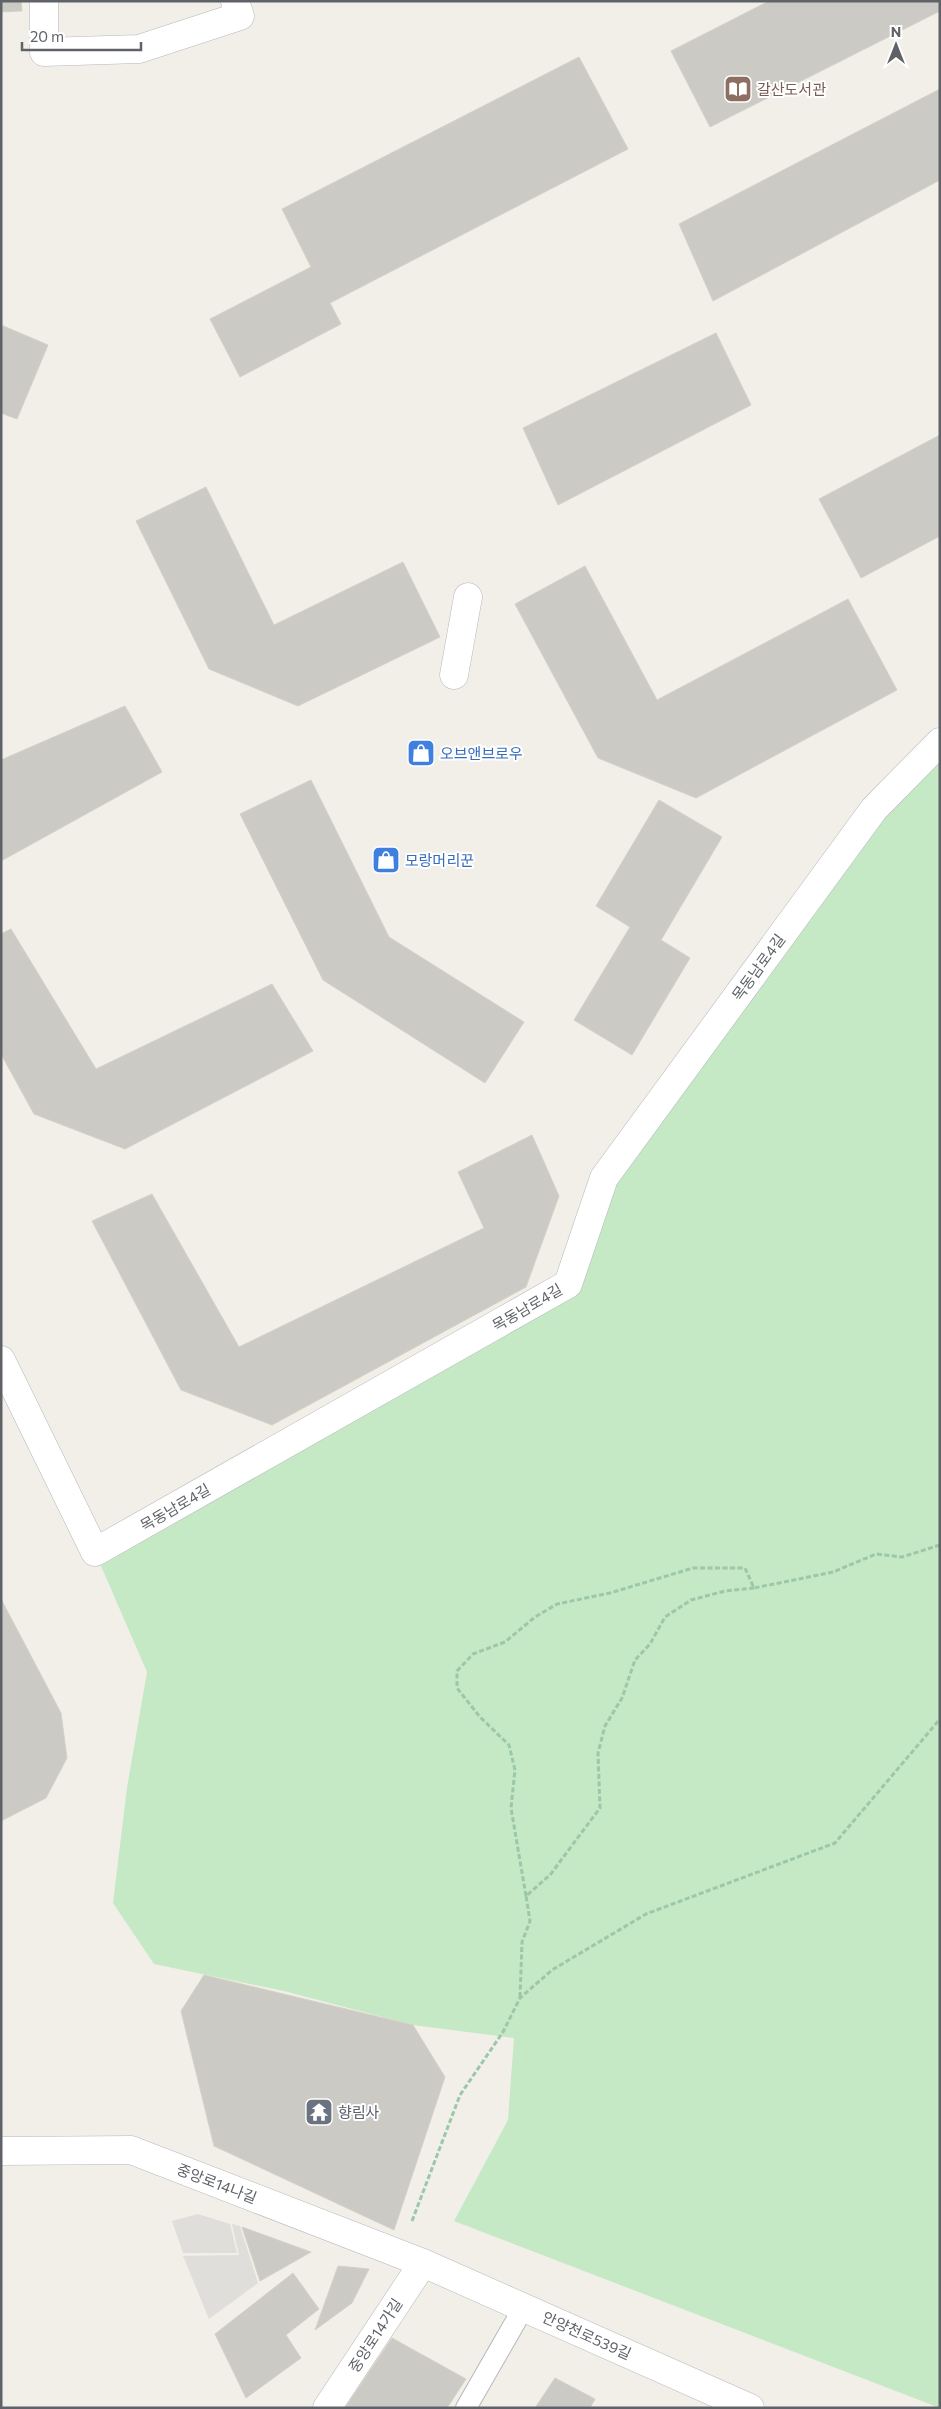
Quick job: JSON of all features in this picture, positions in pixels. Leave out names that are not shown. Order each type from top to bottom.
[{"type":"street","points":[[44,1],[44,52],[139,49],[240,16],[235,1]]},
{"type":"street","points":[[454,675],[468,597]]},
{"type":"street","name":"목동남로4길","points":[[1,1360],[95,1552],[568,1284],[604,1178],[874,809],[940,742]]},
{"type":"street","name":"중앙로14나길","points":[[1,2151],[131,2150],[423,2263]]},
{"type":"street","name":"안양천로539길","points":[[423,2263],[750,2408]]},
{"type":"street","name":"중앙로14가길","points":[[328,2408],[423,2263]]},
{"type":"lane","points":[[466,2408],[524,2307]]},
{"type":"path","points":[[526,1896],[550,1875],[600,1808],[598,1753],[605,1726],[622,1698],[636,1660],[650,1644],[665,1617],[691,1600],[725,1591],[754,1588],[833,1572],[876,1554],[902,1557],[940,1545]]},
{"type":"path","points":[[520,1998],[522,1942],[530,1921],[510,1808],[515,1770],[510,1745],[480,1717],[457,1688],[457,1671],[473,1654],[505,1642],[535,1617],[557,1604],[610,1593],[693,1568],[745,1568],[754,1588]]},
{"type":"path","points":[[393,2251],[407,2233],[460,2095],[503,2032],[520,1998],[552,1970],[646,1914],[835,1843],[940,1719]]},
{"type":"shaded area","points":[[198,2214],[230,2224],[237,2253],[183,2253],[172,2221]]},
{"type":"shaded area","points":[[232,2224],[240,2226],[258,2283],[209,2319],[183,2256],[239,2255]]},
{"type":"green space","points":[[940,742],[940,2408],[454,2221],[508,2120],[514,2038],[413,2025],[284,1991],[154,1964],[113,1903],[127,1788],[147,1672],[95,1552],[568,1284],[604,1178]]},
{"type":"building","points":[[1,1],[21,1],[22,11],[1,12]]},
{"type":"building","name":"갈산도서관","points":[[769,1],[940,1],[940,11],[710,127],[671,51]]},
{"type":"building","points":[[579,57],[628,149],[330,303],[341,324],[240,377],[210,319],[311,267],[282,209]]},
{"type":"building","points":[[940,89],[940,180],[713,301],[679,224]]},
{"type":"building","points":[[1,325],[48,345],[17,419],[1,413]]},
{"type":"building","points":[[716,333],[751,405],[558,505],[523,428]]},
{"type":"building","points":[[940,435],[940,536],[861,578],[819,499]]},
{"type":"building","points":[[206,487],[274,625],[403,562],[440,637],[298,706],[209,669],[136,521]]},
{"type":"building","points":[[585,566],[657,700],[848,599],[897,690],[696,798],[598,758],[515,604]]},
{"type":"building","points":[[125,706],[162,772],[1,861],[1,760]]},
{"type":"building","points":[[311,780],[389,937],[524,1022],[485,1083],[323,980],[240,814]]},
{"type":"building","points":[[659,800],[722,837],[661,940],[690,958],[632,1055],[574,1020],[630,927],[596,906]]},
{"type":"building","points":[[11,929],[96,1069],[272,984],[313,1051],[125,1149],[34,1114],[1,1054],[1,934]]},
{"type":"building","points":[[532,1135],[559,1196],[526,1287],[272,1425],[181,1390],[92,1221],[152,1194],[239,1347],[484,1228],[458,1172]]},
{"type":"building","points":[[1,1599],[61,1713],[67,1758],[46,1798],[1,1821]]},
{"type":"building","name":"향림사","points":[[204,1975],[413,2025],[445,2077],[394,2230],[214,2146],[181,2011]]},
{"type":"building","points":[[242,2227],[311,2252],[260,2281]]},
{"type":"building","points":[[338,2266],[369,2269],[352,2303],[315,2330]]},
{"type":"building","points":[[293,2273],[319,2309],[286,2335],[301,2358],[246,2398],[215,2334]]},
{"type":"building","points":[[392,2338],[466,2379],[447,2408],[345,2408]]},
{"type":"building","points":[[555,2378],[595,2399],[590,2408],[535,2408]]},
{"type":"place","name":"갈산도서관","points":[[738,89]]},
{"type":"place","name":"오브앤브로우","points":[[421,753]]},
{"type":"place","name":"모랑머리꾼","points":[[386,860]]},
{"type":"place","name":"향림사","points":[[319,2112]]}]
